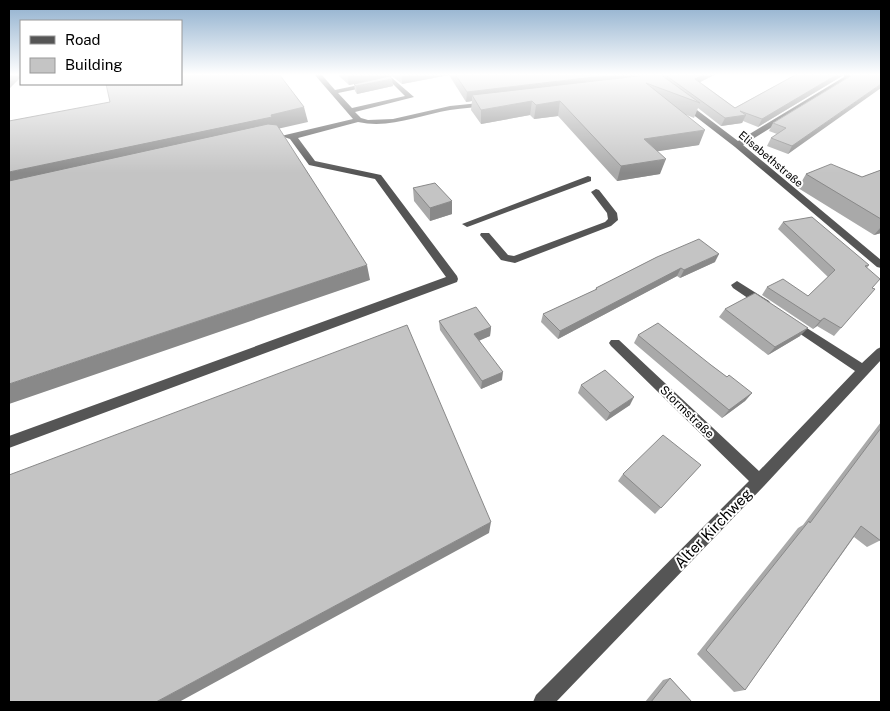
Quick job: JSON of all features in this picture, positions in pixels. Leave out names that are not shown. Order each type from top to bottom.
[{"type":"street","points":[[347,107],[358,120]]},
{"type":"street","points":[[350,111],[366,107]]},
{"type":"street","points":[[272,135],[293,137],[358,120],[393,121],[457,107]]},
{"type":"street","name":"Elisabethstraße","points":[[688,107],[738,145],[881,265]]},
{"type":"street","points":[[738,145],[800,107]]},
{"type":"street","points":[[9,442],[454,279],[378,177],[312,163],[293,137]]},
{"type":"street","points":[[467,224],[588,179]]},
{"type":"street","points":[[485,235],[505,258],[515,260],[608,224],[614,220],[612,213],[596,192]]},
{"type":"street","points":[[737,285],[864,371]]},
{"type":"street","name":"Stormstraße","points":[[614,343],[759,481]]},
{"type":"street","name":"Alter Kirchweg","points":[[543,702],[759,481],[881,352]]},
{"type":"building","points":[[82,107],[303,107],[271,115],[272,117],[9,172],[9,121]]},
{"type":"building","points":[[479,107],[497,107],[481,110]]},
{"type":"building","points":[[566,107],[676,107],[705,130],[644,139],[666,159],[621,166]]},
{"type":"building","points":[[710,107],[782,107],[762,119],[740,111],[746,115],[725,118]]},
{"type":"building","points":[[799,107],[848,107],[792,146],[771,138],[786,128],[773,123]]},
{"type":"building","points":[[268,124],[277,125],[367,265],[9,384],[9,181]]},
{"type":"building","points":[[831,164],[862,177],[881,170],[881,219],[806,174]]},
{"type":"building","points":[[435,183],[452,201],[430,208],[413,188]]},
{"type":"building","points":[[812,217],[869,265],[865,266],[880,279],[872,288],[875,289],[841,328],[824,318],[820,321],[767,287],[783,279],[808,296],[835,270],[783,222]]},
{"type":"building","points":[[699,239],[719,254],[684,270],[681,268],[560,331],[543,314],[597,289],[657,257]]},
{"type":"building","points":[[755,293],[808,328],[775,347],[725,309]]},
{"type":"building","points":[[476,307],[491,327],[474,334],[503,372],[482,381],[439,321]]},
{"type":"building","points":[[658,323],[727,377],[729,375],[752,393],[729,410],[638,335]]},
{"type":"building","points":[[407,325],[491,522],[156,702],[9,702],[9,475]]},
{"type":"building","points":[[605,370],[634,397],[610,413],[581,385]]},
{"type":"building","points":[[881,428],[881,541],[861,526],[745,690],[706,650],[809,521],[810,523]]},
{"type":"building","points":[[663,435],[701,465],[661,508],[623,474]]},
{"type":"building","points":[[670,678],[692,702],[651,702]]}]
